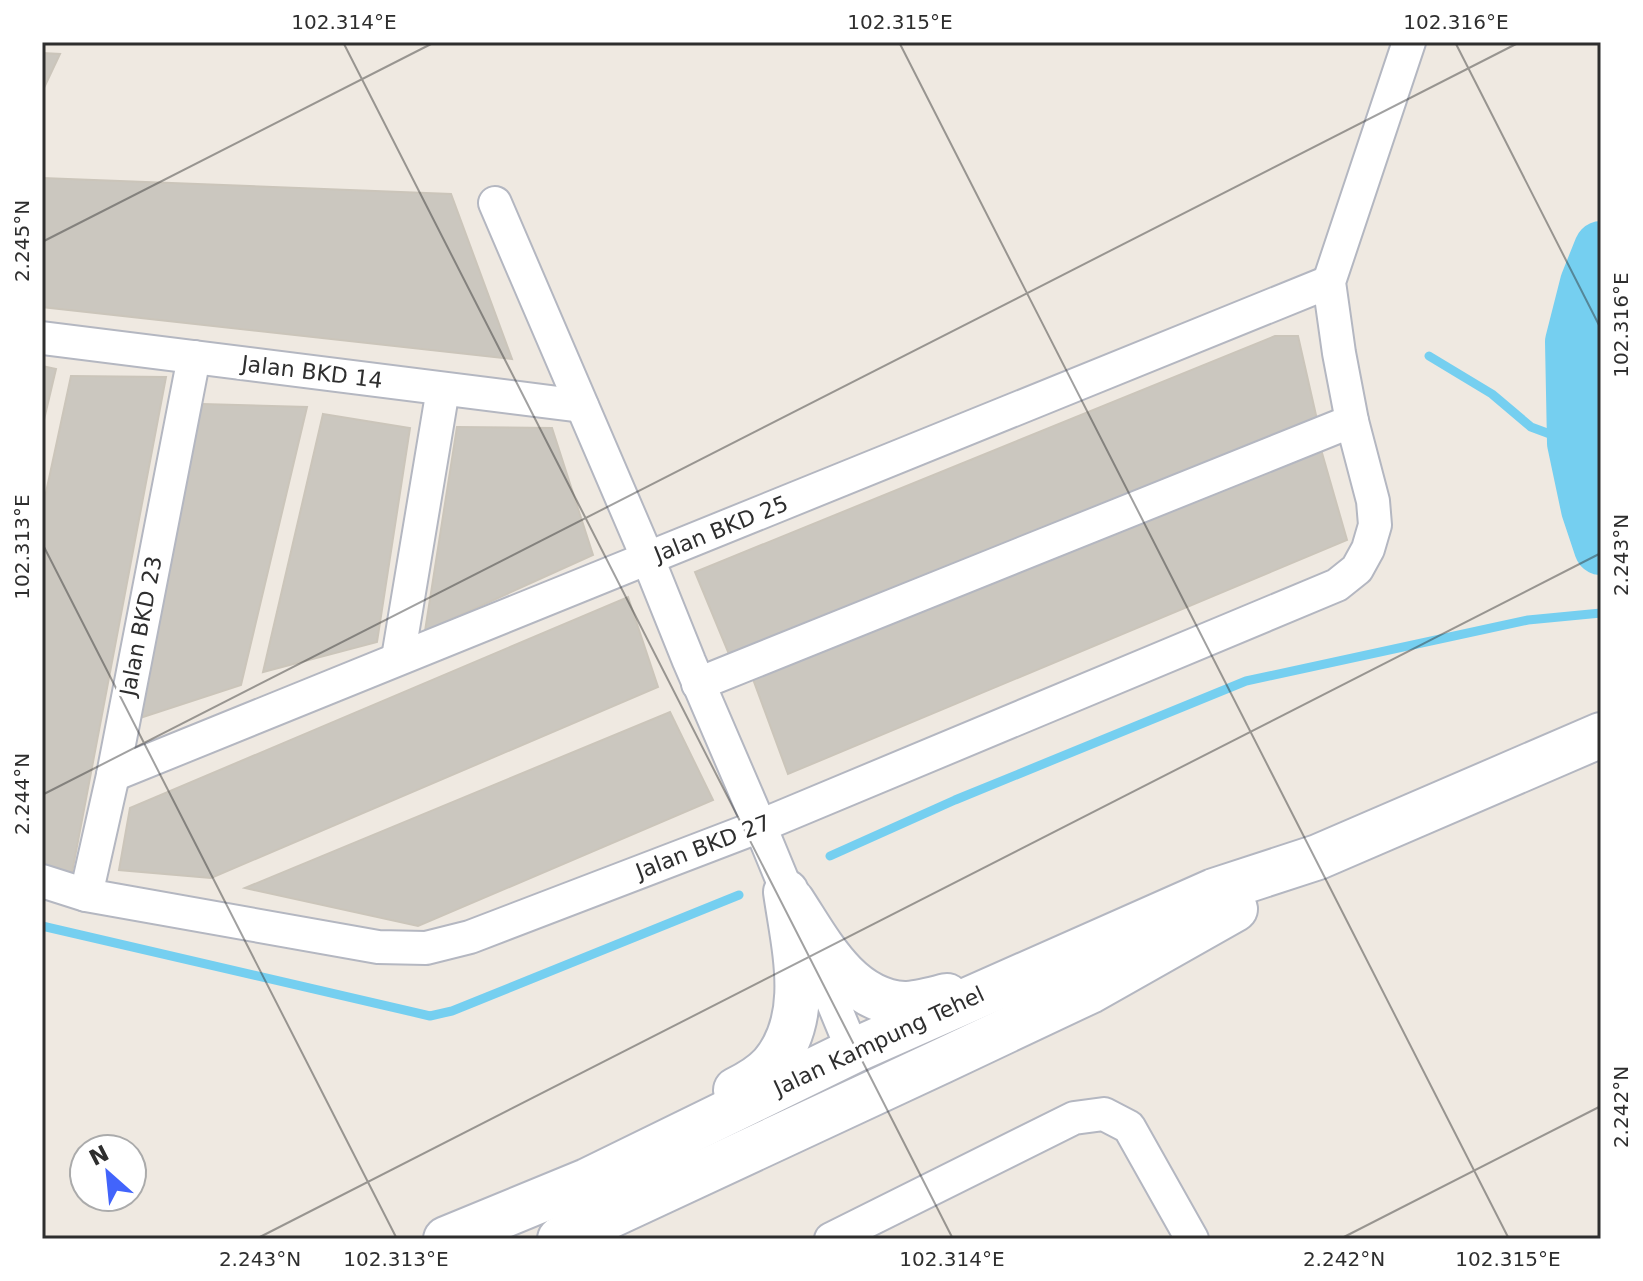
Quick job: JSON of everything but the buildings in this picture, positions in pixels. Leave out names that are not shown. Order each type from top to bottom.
[{"type":"main road","name":"Jalan Kampung Tehel","points":[[446,1239],[587,1181],[853,1051],[1113,935],[1214,891],[1318,857],[1601,735]]},
{"type":"main road","name":"Jalan Kampung Tehel","points":[[560,1239],[1090,991],[1253,899],[1318,857]]},
{"type":"main road","points":[[786,892],[850,982],[875,998],[905,1004],[946,996],[1113,935]]},
{"type":"main road","points":[[587,1181],[771,1067],[789,1037],[798,1001],[786,892]]},
{"type":"main road","points":[[544,1239],[626,1191],[803,1107],[835,1082],[853,1051],[885,1061],[907,1058],[1032,1005],[1090,991]]},
{"type":"street","points":[[698,684],[1352,421],[1329,282],[1409,42]]},
{"type":"street","points":[[495,203],[648,559],[853,1051]]},
{"type":"street","name":"Jalan BKD 25","points":[[113,775],[1329,282]]},
{"type":"street","name":"Jalan BKD 14","points":[[42,338],[582,406]]},
{"type":"street","name":"Jalan BKD 23","points":[[86,895],[113,775],[194,357]]},
{"type":"street","points":[[398,658],[443,389]]},
{"type":"street","name":"Jalan BKD 27","points":[[42,881],[86,895],[378,947],[426,948],[470,937],[760,826],[1337,585],[1357,569],[1368,549],[1375,525],[1373,501],[1352,421]]},
{"type":"street","points":[[831,1239],[1074,1118],[1104,1114],[1129,1127],[1192,1239]]},
{"type":"waterway","points":[[1601,248],[1587,283],[1572,342],[1574,443],[1588,509],[1601,548]]},
{"type":"waterway","points":[[1429,356],[1492,394],[1531,427],[1574,443]]},
{"type":"waterway","points":[[830,856],[955,800],[1246,681],[1528,620],[1601,613]]},
{"type":"waterway","points":[[42,926],[430,1016],[452,1011],[739,895]]}]
